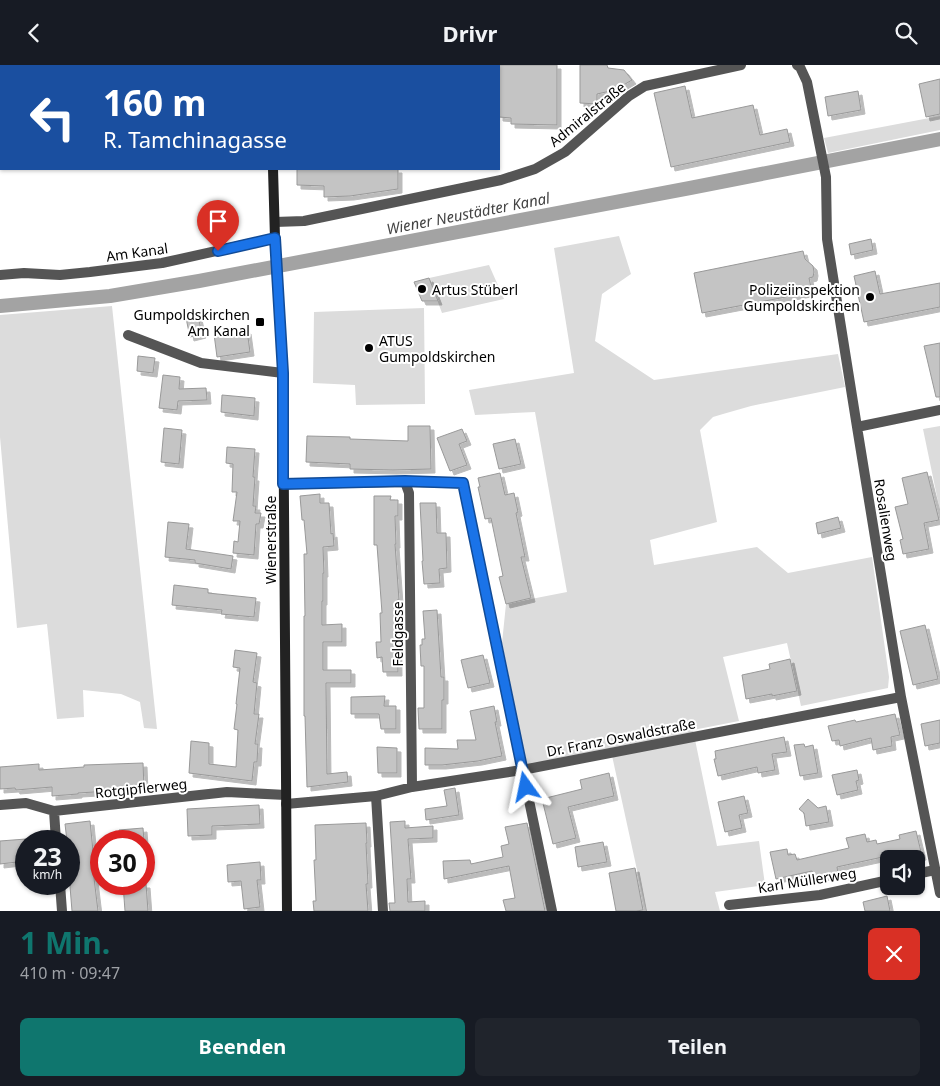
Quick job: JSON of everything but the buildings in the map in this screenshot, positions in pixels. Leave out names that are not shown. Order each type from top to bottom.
[{"type":"street","name":"Admiralstraße","points":[[275,222],[304,221],[501,180],[535,169],[565,152],[630,96],[645,87],[741,65]]},
{"type":"street","name":"Rosalienweg","points":[[797,65],[800,67],[807,82],[825,172],[827,239],[901,697],[940,893]]},
{"type":"street","name":"Wienerstraße","points":[[273,170],[283,373],[286,911]]},
{"type":"street","name":"Am Kanal","points":[[0,275],[24,273],[60,275],[162,263],[275,238]]},
{"type":"street","points":[[128,335],[201,363],[283,373]]},
{"type":"street","points":[[857,427],[940,410]]},
{"type":"street","points":[[283,484],[405,481],[463,483],[552,911]]},
{"type":"street","name":"Feldgasse","points":[[405,481],[409,493],[412,787]]},
{"type":"street","name":"Dr. Franz Oswaldstraße","points":[[286,800],[376,795],[412,787],[522,770],[901,697]]},
{"type":"street","name":"Rotgipflerweg","points":[[0,805],[26,803],[54,811],[226,792],[286,800]]},
{"type":"street","points":[[376,795],[383,911]]},
{"type":"street","points":[[54,811],[55,830]]},
{"type":"street","points":[[925,872],[935,870]]},
{"type":"street","name":"Karl Müllerweg","points":[[729,905],[820,895],[880,882]]},
{"type":"street","points":[[61,895],[62,911]]},
{"type":"shaded area","points":[[940,116],[940,130],[828,153],[824,138]]},
{"type":"shaded area","points":[[619,236],[631,274],[602,294],[595,341],[654,380],[838,354],[845,387],[751,406],[713,417],[700,430],[717,522],[650,540],[654,565],[757,547],[788,573],[872,557],[889,677],[888,688],[801,706],[787,643],[723,657],[739,721],[693,730],[717,846],[759,841],[765,885],[715,892],[720,911],[646,911],[611,751],[527,765],[502,643],[506,604],[567,592],[535,412],[475,415],[469,390],[574,373],[554,248]]},
{"type":"shaded area","name":"ATUS Gumpoldskirchen","points":[[489,265],[504,299],[442,313],[429,278]]},
{"type":"shaded area","points":[[112,306],[157,729],[144,728],[140,702],[121,694],[83,690],[84,717],[57,719],[47,624],[17,628],[0,437],[0,315]]},
{"type":"shaded area","name":"ATUS Gumpoldskirchen","points":[[424,308],[425,404],[356,405],[355,385],[313,383],[314,312]]},
{"type":"shaded area","points":[[940,426],[940,511],[923,429]]},
{"type":"waterway","name":"Wiener Neustädter Kanal","points":[[0,306],[110,296],[199,281],[940,139]]},
{"type":"place","name":"Artus Stüberl","points":[[422,289]]},
{"type":"place","name":"Polizeiinspektion Gumpoldskirchen","points":[[870,297]]},
{"type":"place","name":"Gumpoldskirchen Am Kanal","points":[[260,322]]},
{"type":"place","name":"ATUS Gumpoldskirchen","points":[[369,348]]},
{"type":"route","points":[[218,251],[275,238],[283,373],[283,484],[405,481],[463,483],[526,787]]}]
